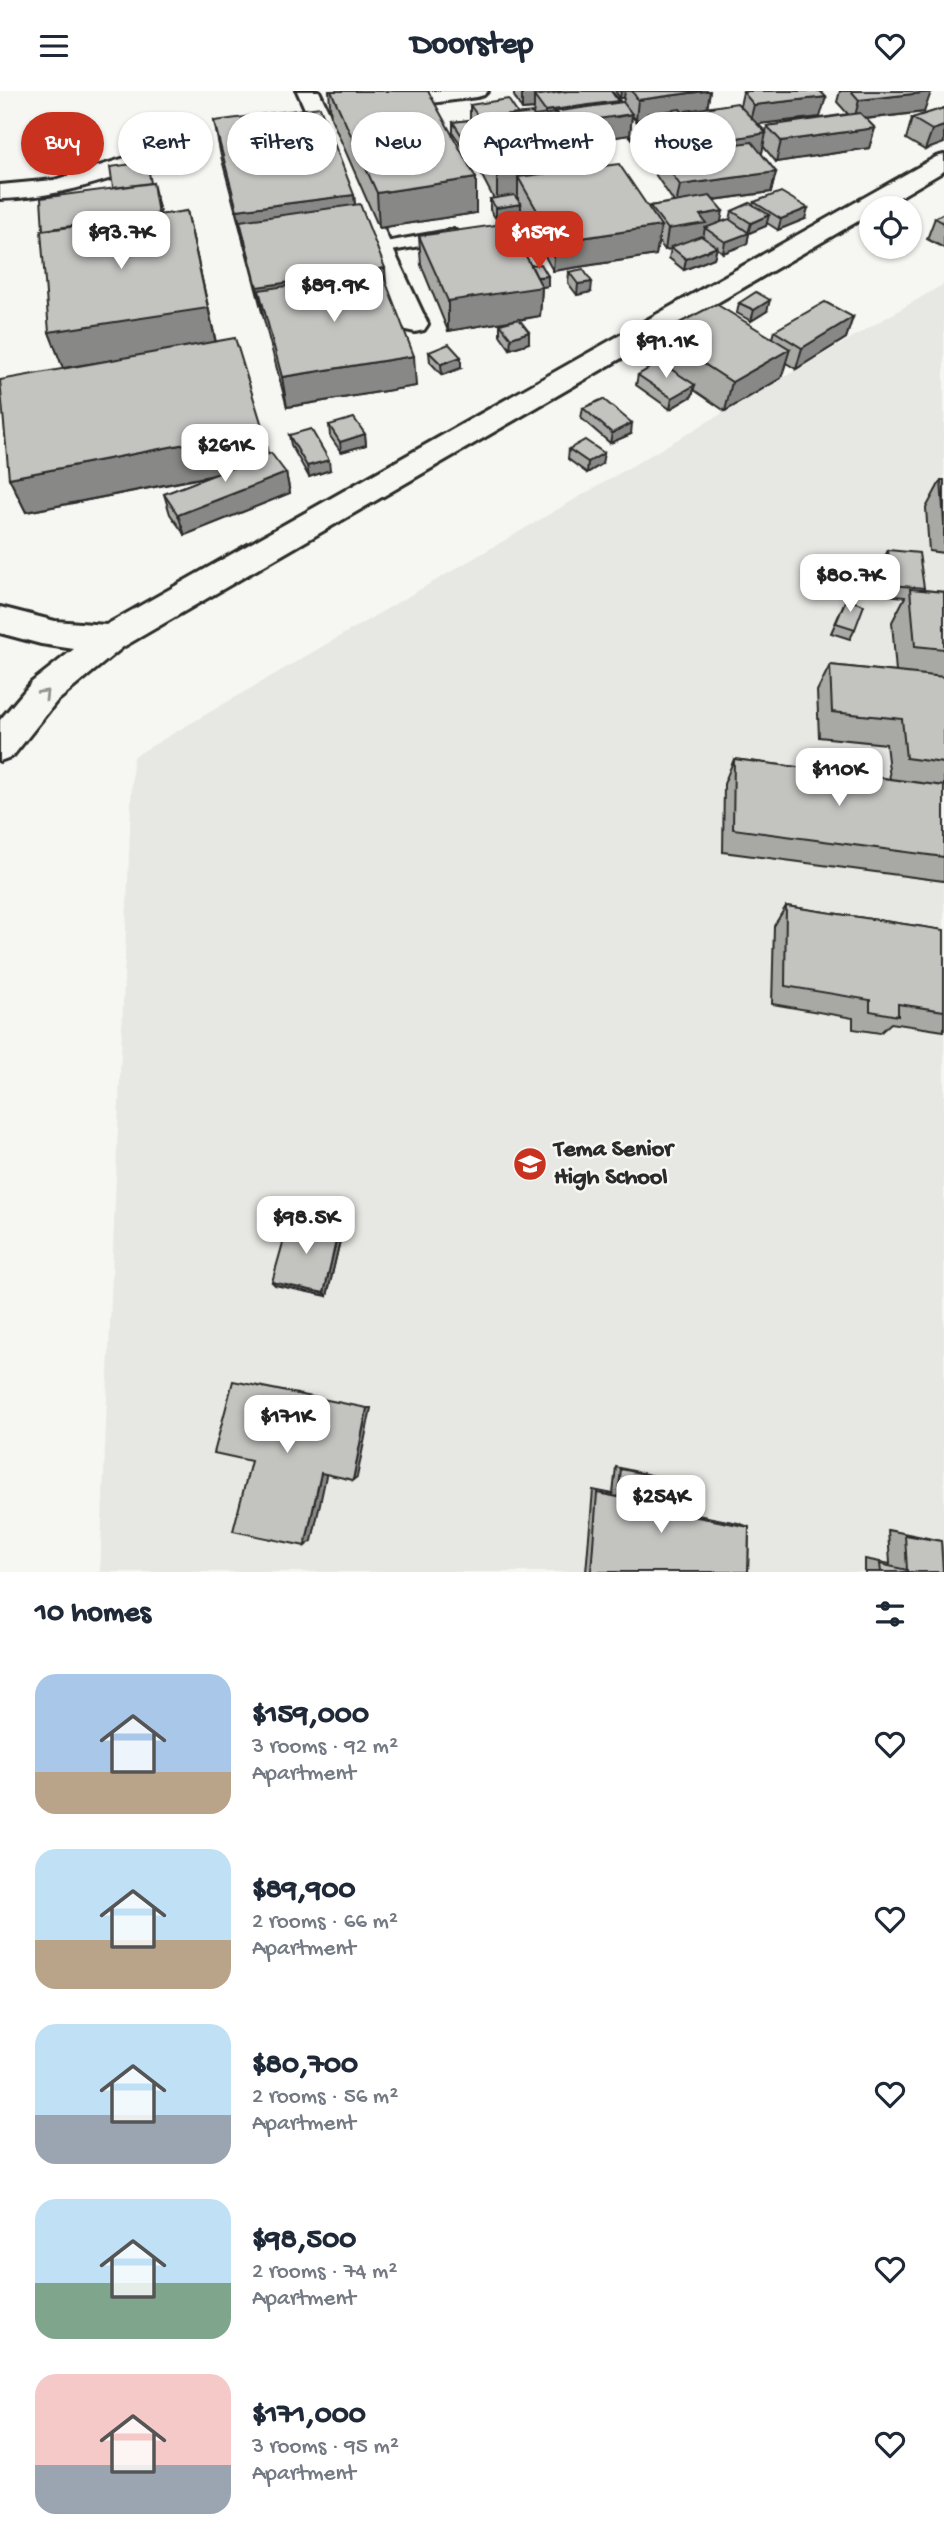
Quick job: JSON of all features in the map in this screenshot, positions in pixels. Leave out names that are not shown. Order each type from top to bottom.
[{"type":"main road","points":[[312,101],[350,107],[477,91]]},
{"type":"main road","points":[[312,101],[415,324]]},
{"type":"main road","points":[[0,746],[44,691],[111,638],[944,162]]},
{"type":"main road","points":[[0,192],[40,190],[85,180],[118,168]]},
{"type":"main road","points":[[0,619],[42,632],[77,638],[111,638]]},
{"type":"lane","points":[[601,91],[630,125]]},
{"type":"lane","points":[[380,248],[468,232]]},
{"type":"shaded area","name":"Tema Senior High School","points":[[944,284],[944,1572],[100,1572],[133,757]]},
{"type":"building","points":[[331,91],[428,91],[440,112],[351,112],[351,135]]},
{"type":"building","points":[[568,91],[611,91],[618,101],[545,111],[534,96]]},
{"type":"building","points":[[632,91],[705,91],[638,100]]},
{"type":"building","points":[[820,91],[826,97],[754,105],[743,92]]},
{"type":"building","points":[[851,91],[930,91],[931,92],[859,100]]},
{"type":"building","points":[[508,99],[517,112],[475,112],[470,105]]},
{"type":"building","points":[[623,102],[630,112],[616,116],[616,112],[553,112]]},
{"type":"building","points":[[737,103],[766,133],[736,138],[736,112],[686,111]]},
{"type":"building","points":[[320,107],[322,112],[282,112]]},
{"type":"building","points":[[944,108],[944,126],[932,130],[912,118]]},
{"type":"building","points":[[680,109],[682,112],[661,112]]},
{"type":"building","points":[[860,113],[875,128],[781,141],[767,126]]},
{"type":"building","points":[[227,119],[227,171],[214,121]]},
{"type":"building","points":[[445,122],[459,147],[459,175],[474,175],[476,178],[377,193],[369,175],[445,175]]},
{"type":"building","points":[[752,142],[776,172],[680,185],[673,175],[736,175],[736,144]]},
{"type":"building","points":[[337,151],[354,195],[237,210],[228,175],[337,175]]},
{"type":"building","points":[[616,164],[619,164],[661,226],[555,242],[518,177],[616,175]]},
{"type":"building","points":[[118,166],[118,175],[149,175],[151,183],[113,188],[110,167]]},
{"type":"building","points":[[153,183],[158,214],[43,230],[41,198]]},
{"type":"building","points":[[781,192],[808,208],[781,219],[754,202]]},
{"type":"building","points":[[514,195],[521,204],[496,208],[490,199]]},
{"type":"building","points":[[710,196],[723,211],[700,215],[706,223],[668,229],[650,206]]},
{"type":"building","points":[[750,203],[769,215],[751,223],[732,211]]},
{"type":"building","points":[[360,204],[385,268],[257,287],[240,221]]},
{"type":"building","points":[[187,211],[208,308],[49,332],[41,231]]},
{"type":"building","points":[[944,213],[944,223],[935,218]]},
{"type":"building","points":[[729,219],[749,233],[725,242],[705,228]]},
{"type":"building","points":[[509,223],[542,287],[448,301],[419,236]]},
{"type":"building","points":[[701,236],[717,247],[686,259],[671,247]]},
{"type":"building","points":[[541,264],[548,276],[537,277],[531,265]]},
{"type":"building","points":[[583,269],[592,282],[578,284],[569,272]]},
{"type":"building","points":[[382,272],[414,356],[282,377],[259,290]]},
{"type":"building","points":[[756,292],[770,300],[754,310],[739,303]]},
{"type":"building","points":[[825,302],[853,317],[802,348],[774,331]]},
{"type":"building","points":[[716,304],[790,349],[732,382],[658,334]]},
{"type":"building","points":[[519,319],[529,332],[511,338],[500,324]]},
{"type":"building","points":[[235,338],[263,429],[9,478],[0,380]]},
{"type":"building","points":[[449,344],[461,357],[441,364],[429,352]]},
{"type":"building","points":[[660,362],[695,385],[672,398],[638,375]]},
{"type":"building","points":[[603,399],[632,423],[612,433],[583,408]]},
{"type":"building","points":[[354,418],[365,434],[340,442],[329,425]]},
{"type":"building","points":[[311,429],[329,460],[307,466],[289,435]]},
{"type":"building","points":[[585,440],[604,453],[588,462],[569,449]]},
{"type":"building","points":[[271,453],[286,473],[178,515],[164,494]]},
{"type":"building","points":[[941,480],[944,480],[944,523]]},
{"type":"building","points":[[888,550],[919,553],[924,588],[892,585]]},
{"type":"building","points":[[910,589],[944,592],[944,649],[915,646]]},
{"type":"building","points":[[846,599],[864,605],[855,629],[836,623]]},
{"type":"building","points":[[830,665],[944,677],[944,763],[906,758],[902,719],[832,712]]},
{"type":"building","points":[[734,759],[944,786],[944,857],[733,829]]},
{"type":"building","points":[[786,906],[944,930],[944,1011],[898,1004],[898,1016],[870,1011],[870,1000],[785,986]]},
{"type":"building","points":[[290,1218],[339,1228],[324,1293],[272,1282]]},
{"type":"building","points":[[233,1381],[367,1408],[353,1480],[321,1473],[305,1546],[233,1531],[251,1461],[214,1453]]},
{"type":"building","points":[[621,1469],[659,1477],[656,1509],[749,1527],[748,1572],[591,1572],[597,1493],[618,1497]]},
{"type":"building","points":[[905,1535],[941,1541],[943,1572],[881,1572],[880,1564],[907,1570]]},
{"type":"place","name":"Tema Senior High School","points":[[530,1164]]}]
